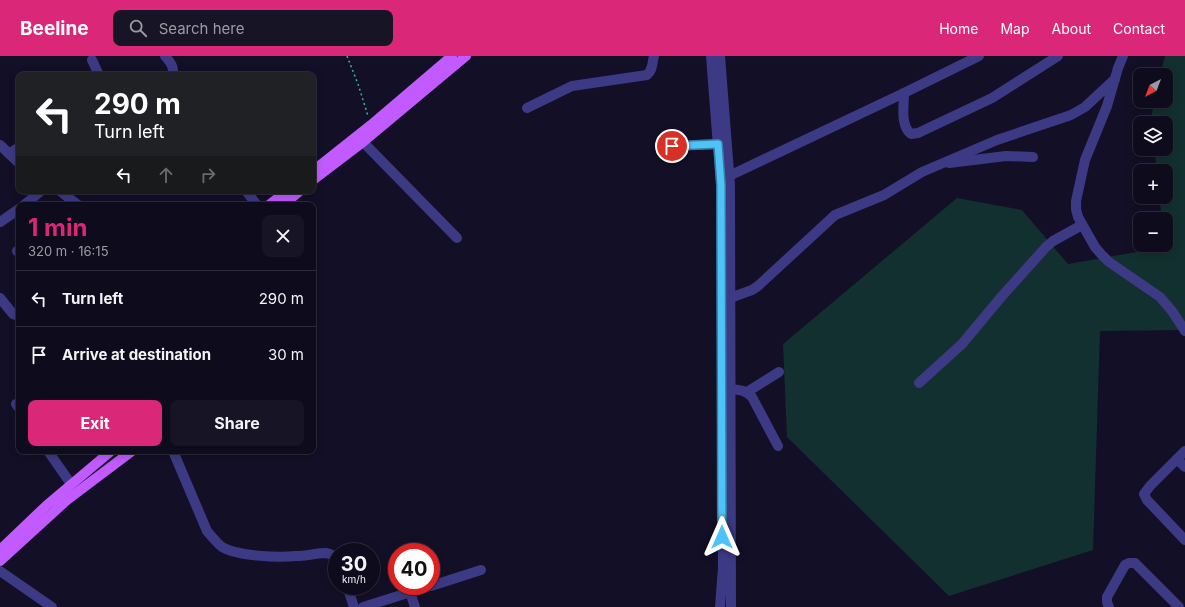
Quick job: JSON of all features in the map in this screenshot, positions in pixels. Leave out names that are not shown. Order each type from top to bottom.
[{"type":"main road","points":[[316,169],[371,125],[452,56]]},
{"type":"main road","points":[[316,178],[363,142],[466,56]]},
{"type":"main road","points":[[273,202],[283,194]]},
{"type":"main road","points":[[287,202],[296,194]]},
{"type":"main road","points":[[0,550],[47,504],[107,454]]},
{"type":"main road","points":[[0,562],[67,500],[128,454]]},
{"type":"street","points":[[165,56],[172,66],[173,72]]},
{"type":"street","points":[[527,108],[572,86],[647,75],[652,67],[654,56]]},
{"type":"street","points":[[711,56],[722,144],[729,176],[731,607]]},
{"type":"street","points":[[720,56],[722,144],[723,568],[720,607]]},
{"type":"street","points":[[729,176],[904,94],[979,56]]},
{"type":"street","points":[[904,94],[904,125],[911,134],[918,133],[992,98],[1058,56]]},
{"type":"street","points":[[1123,56],[1107,106],[1085,160],[1076,201],[1076,209],[1082,225],[1101,254],[1109,262],[1160,297],[1172,311],[1185,331]]},
{"type":"street","points":[[92,60],[98,72]]},
{"type":"street","points":[[730,298],[752,290],[758,286],[836,216],[884,195],[915,176],[945,162],[997,140],[1075,113],[1085,107],[1115,79]]},
{"type":"street","points":[[363,142],[457,238]]},
{"type":"street","points":[[672,146],[722,144]]},
{"type":"street","points":[[0,145],[16,160]]},
{"type":"street","points":[[9,154],[16,149]]},
{"type":"street","points":[[945,162],[953,164],[1006,156],[1033,157]]},
{"type":"street","points":[[28,202],[37,194]]},
{"type":"street","points":[[64,194],[74,202]]},
{"type":"street","points":[[248,194],[255,202]]},
{"type":"street","points":[[0,222],[16,210]]},
{"type":"street","points":[[920,383],[962,344],[1046,247],[1053,241],[1082,225]]},
{"type":"street","points":[[0,298],[13,314],[16,315]]},
{"type":"street","points":[[747,392],[779,372]]},
{"type":"street","points":[[731,389],[747,392],[756,402],[778,446]]},
{"type":"street","points":[[1185,451],[1146,490],[1144,494],[1147,500],[1185,540]]},
{"type":"street","points":[[50,454],[71,484]]},
{"type":"street","points":[[174,454],[207,531],[215,541],[224,548],[235,552],[269,557],[294,557],[328,554]]},
{"type":"street","points":[[1177,459],[1185,467]]},
{"type":"street","points":[[1109,607],[1107,597],[1125,565],[1135,563],[1179,607]]},
{"type":"street","points":[[440,583],[480,570]]},
{"type":"street","points":[[0,571],[52,607]]},
{"type":"street","points":[[350,595],[354,607]]},
{"type":"street","points":[[363,607],[401,595]]},
{"type":"street","points":[[411,595],[415,607]]},
{"type":"path","points":[[347,56],[371,125]]},
{"type":"green space","points":[[1165,56],[1185,56],[1185,330],[1100,331],[1093,550],[949,596],[787,437],[783,344],[957,198],[1022,210],[1068,264],[1136,252],[1173,252],[1173,212],[1161,212],[1160,204],[1173,204],[1173,164],[1156,164],[1155,156],[1173,156],[1173,116],[1151,116],[1153,108],[1173,108],[1173,68],[1162,68]]},
{"type":"route","points":[[672,146],[718,144],[721,185],[722,537]]}]
